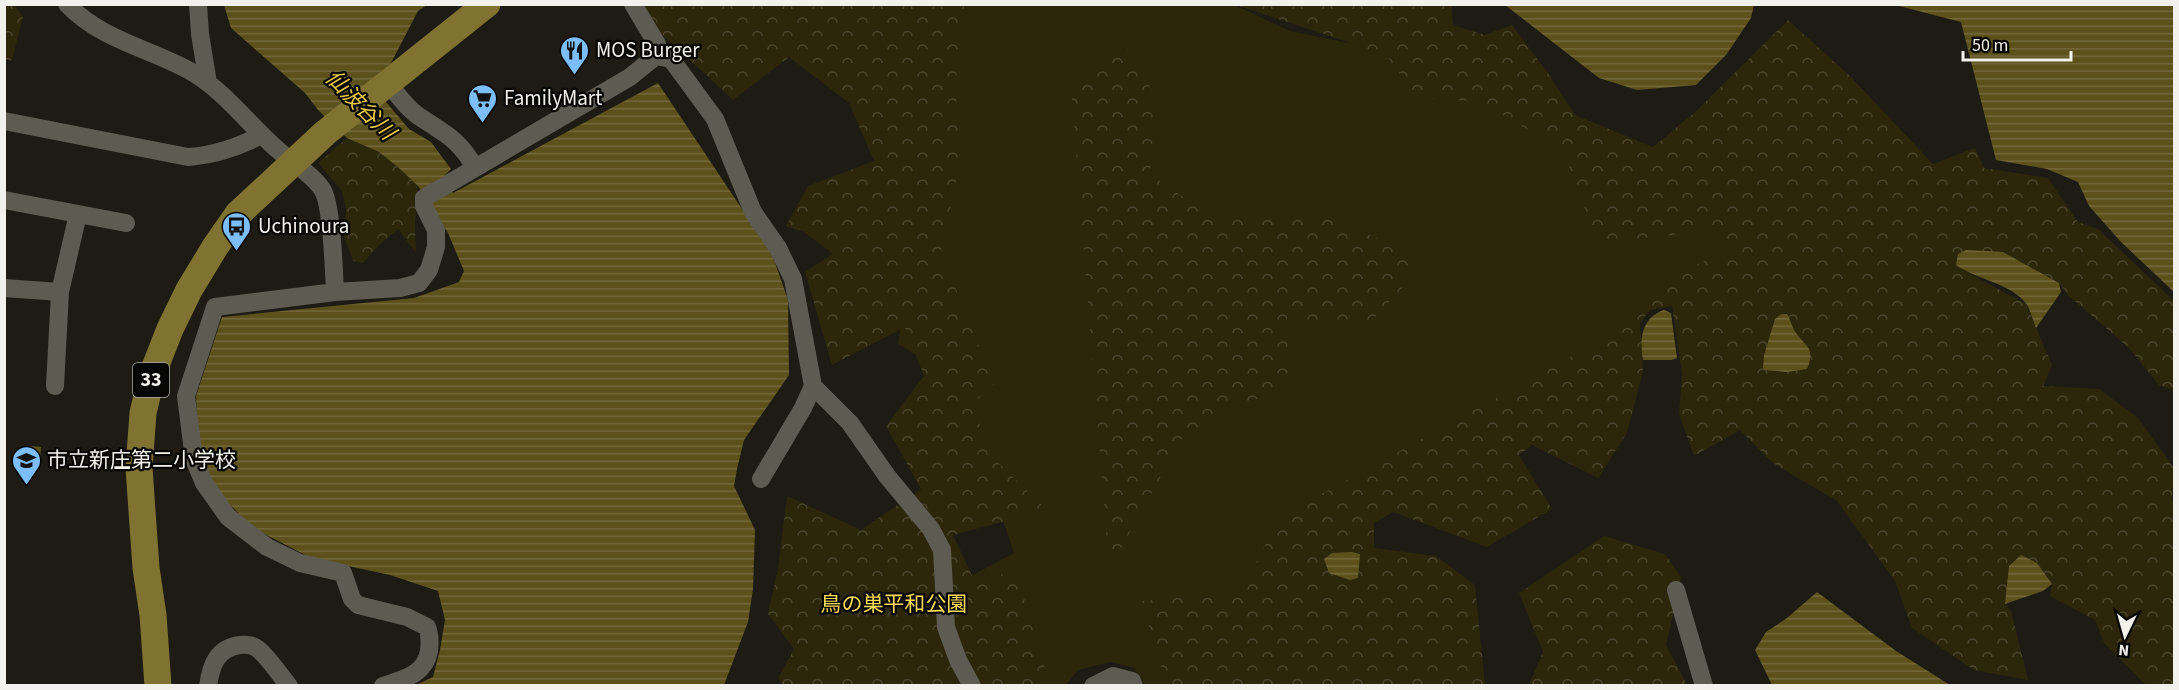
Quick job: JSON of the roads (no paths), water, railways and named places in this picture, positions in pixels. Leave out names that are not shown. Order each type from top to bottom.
[{"type":"main road","name":"33","points":[[158,686],[153,615],[146,568],[140,468],[144,413],[152,375],[170,329],[189,290],[232,222],[325,133],[487,4]]},
{"type":"street","points":[[67,4],[79,17],[102,33],[190,71],[208,83],[275,148],[322,189],[327,200],[335,292]]},
{"type":"street","points":[[198,4],[208,83]]},
{"type":"street","points":[[383,686],[411,676],[423,667],[429,647],[427,627],[407,617],[358,605],[352,599],[344,573],[300,563],[258,541],[228,517],[208,491],[196,466],[186,396],[216,307],[335,292],[410,286],[418,283],[432,262],[437,237],[424,206],[424,198],[630,77],[656,56],[657,44],[633,4]]},
{"type":"street","points":[[656,56],[671,59],[715,119],[753,212],[778,248],[793,279],[813,386],[850,423],[887,476],[931,529],[942,550],[946,627],[958,660],[972,686]]},
{"type":"street","points":[[386,85],[405,105],[450,135],[468,155],[475,168]]},
{"type":"street","points":[[4,121],[188,156],[211,155],[237,147],[262,135]]},
{"type":"street","points":[[4,200],[126,224]]},
{"type":"street","points":[[55,386],[60,292],[78,214]]},
{"type":"street","points":[[4,288],[60,292]]},
{"type":"street","points":[[761,479],[803,408],[813,386]]},
{"type":"street","points":[[1676,590],[1704,686]]},
{"type":"street","points":[[208,686],[212,667],[220,654],[226,649],[246,645],[257,648],[289,686]]},
{"type":"street","points":[[1093,686],[1113,676],[1132,681],[1134,686]]},
{"type":"water","name":"仙波谷川","points":[[224,5],[427,5],[418,11],[391,63],[373,78],[386,102],[409,129],[431,142],[451,169],[443,177],[453,193],[658,83],[772,254],[788,300],[789,375],[744,440],[734,486],[755,530],[753,589],[748,622],[724,685],[416,685],[433,677],[440,650],[445,620],[438,591],[390,575],[311,558],[251,527],[225,499],[199,461],[196,396],[222,317],[414,298],[459,282],[464,271],[448,233],[418,186],[379,152],[347,138],[318,110],[305,93],[231,28]]},
{"type":"water","points":[[1505,5],[1754,5],[1751,18],[1726,55],[1696,85],[1637,90],[1599,78]]},
{"type":"water","points":[[1895,5],[2174,5],[2174,292],[2121,242],[2089,206],[2078,182],[2047,169],[1996,160],[1961,22]]},
{"type":"water","points":[[1966,250],[2003,252],[2059,283],[2061,292],[2036,328],[2027,305],[2021,298],[1956,265],[1958,254]]},
{"type":"water","points":[[1664,310],[1671,313],[1677,358],[1643,360],[1644,330],[1651,318]]},
{"type":"water","points":[[1787,314],[1795,331],[1809,348],[1810,362],[1807,369],[1787,372],[1763,368],[1764,355],[1775,319]]},
{"type":"water","points":[[27,446],[41,447],[39,470],[25,469]]},
{"type":"water","points":[[1332,553],[1360,554],[1358,578],[1350,580],[1329,573],[1324,559]]},
{"type":"water","points":[[2021,555],[2037,563],[2052,584],[2043,591],[2005,604],[2009,566]]},
{"type":"water","points":[[1817,592],[1896,651],[1950,685],[1772,685],[1755,650],[1766,632],[1787,618]]},
{"type":"place","name":"MOS Burger","points":[[575,76]]},
{"type":"place","name":"FamilyMart","points":[[483,124]]},
{"type":"place","name":"Uchinoura","points":[[237,252]]},
{"type":"place","name":"市立新庄第二小学校","points":[[26,486]]},
{"type":"park label","name":"鳥の巣平和公園","points":[[894,604]]}]
